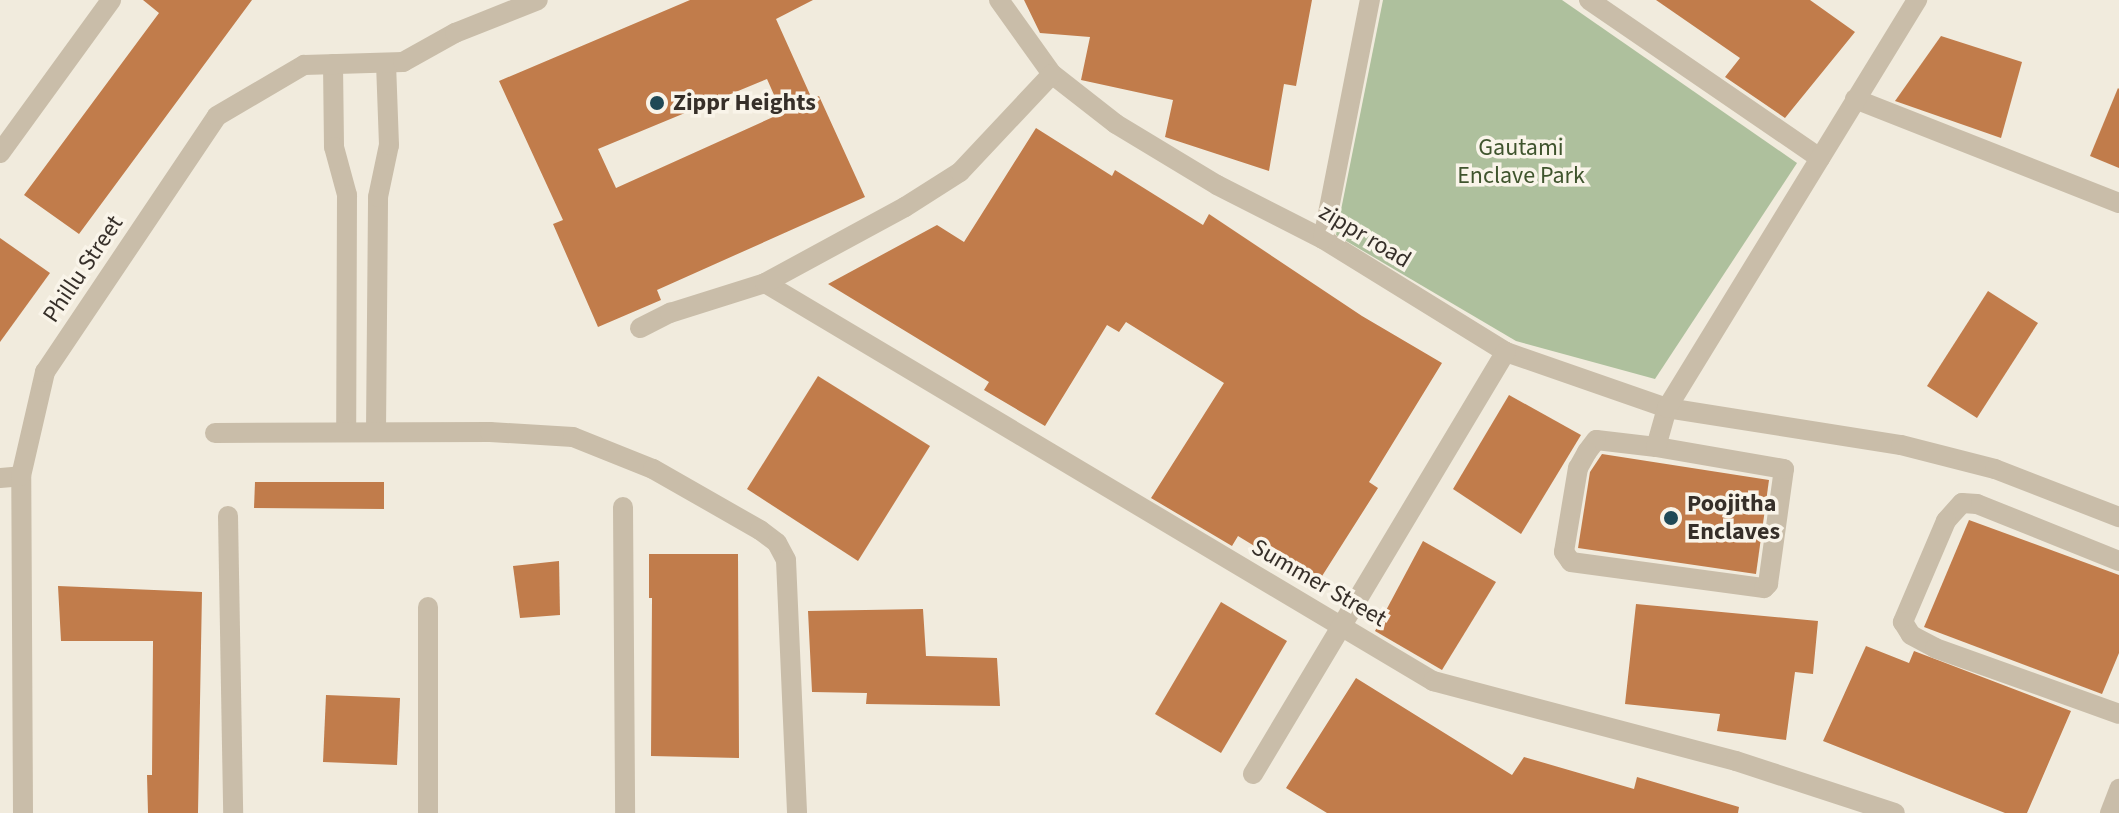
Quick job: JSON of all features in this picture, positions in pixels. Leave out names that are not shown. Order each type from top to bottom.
[{"type":"street","points":[[0,153],[111,0]]},
{"type":"street","name":"Phillu Street","points":[[23,813],[21,476],[45,372],[217,116],[304,65],[403,62],[455,33],[538,0]]},
{"type":"street","name":"zippr road","points":[[999,0],[1052,74],[1116,124],[1217,185],[1323,239],[1506,352],[1667,408],[1901,445],[1995,469],[2119,517]]},
{"type":"street","points":[[1323,239],[1370,0]]},
{"type":"street","points":[[1589,0],[1820,158]]},
{"type":"street","points":[[1656,447],[1667,408],[1917,0]]},
{"type":"street","points":[[376,432],[378,197],[389,145],[386,63]]},
{"type":"street","points":[[333,64],[334,147],[347,195],[346,432]]},
{"type":"street","points":[[640,328],[670,313],[765,283],[905,207],[960,172],[1052,74]]},
{"type":"street","points":[[1855,99],[2119,203]]},
{"type":"street","name":"Summer Street","points":[[765,283],[1433,681],[1736,761],[1895,813]]},
{"type":"street","points":[[1253,774],[1506,352]]},
{"type":"street","points":[[215,433],[376,432],[573,437],[653,469],[760,530],[777,543],[786,560],[789,582],[797,813]]},
{"type":"street","points":[[1596,440],[1656,447],[1784,469],[1768,584],[1764,588],[1571,562],[1564,552],[1578,468],[1587,452],[1596,440]]},
{"type":"street","points":[[0,478],[21,476]]},
{"type":"street","points":[[2119,561],[1977,504],[1962,503],[1946,521],[1903,622],[1911,635],[1935,648],[2119,714]]},
{"type":"street","points":[[623,507],[625,813]]},
{"type":"street","points":[[228,516],[233,813]]},
{"type":"street","points":[[428,607],[428,813]]},
{"type":"street","points":[[2110,813],[2119,789]]},
{"type":"green space","name":"Gautami Enclave Park","points":[[1383,0],[1562,0],[1797,163],[1655,379],[1516,341],[1336,235]]},
{"type":"building","points":[[143,0],[252,0],[79,234],[24,195],[159,13]]},
{"type":"building","points":[[690,0],[813,0],[776,19],[812,99],[819,96],[865,197],[657,290],[661,300],[598,327],[553,224],[563,220],[499,81]],"holes":[[[767,79],[782,113],[616,188],[598,149]]]},
{"type":"building","points":[[1024,0],[1312,0],[1296,86],[1284,84],[1269,171],[1165,137],[1173,100],[1081,80],[1090,37],[1040,33]]},
{"type":"building","points":[[1656,0],[1810,0],[1855,32],[1785,118],[1725,77],[1740,58]]},
{"type":"building","points":[[1941,36],[2022,62],[2001,138],[1895,101]]},
{"type":"building","points":[[2119,89],[2119,168],[2090,156]]},
{"type":"building","points":[[1036,128],[1112,176],[1115,170],[1203,225],[1209,214],[1362,316],[1442,363],[1369,482],[1378,488],[1317,584],[1238,536],[1232,546],[1151,498],[1224,383],[1126,322],[1119,332],[1107,325],[1045,426],[984,390],[989,382],[828,284],[937,225],[964,242]]},
{"type":"building","points":[[0,238],[50,273],[0,342]]},
{"type":"building","points":[[1988,291],[2038,323],[1977,418],[1927,386]]},
{"type":"building","points":[[818,376],[930,446],[858,561],[747,489]]},
{"type":"building","points":[[1509,395],[1581,435],[1521,534],[1453,489]]},
{"type":"building","name":"Poojitha Enclaves","points":[[1602,454],[1769,480],[1756,574],[1578,548],[1590,472]]},
{"type":"building","points":[[255,482],[384,482],[384,509],[254,508]]},
{"type":"building","points":[[1969,520],[2119,575],[2119,653],[2102,694],[1924,627]]},
{"type":"building","points":[[1423,541],[1496,582],[1442,670],[1375,631]]},
{"type":"building","points":[[649,554],[738,554],[739,758],[651,756],[652,598],[649,598]]},
{"type":"building","points":[[559,561],[560,615],[520,618],[513,566]]},
{"type":"building","points":[[58,586],[202,592],[198,813],[148,813],[147,775],[152,775],[153,641],[61,641]]},
{"type":"building","points":[[1221,602],[1287,641],[1221,753],[1155,714]]},
{"type":"building","points":[[1636,604],[1818,621],[1813,674],[1795,672],[1786,740],[1717,731],[1720,714],[1625,704]]},
{"type":"building","points":[[923,609],[926,656],[997,658],[1000,706],[866,704],[867,693],[812,692],[808,611]]},
{"type":"building","points":[[1866,646],[1909,663],[1914,651],[2071,711],[2027,813],[2005,813],[1823,741]]},
{"type":"building","points":[[1356,678],[1512,775],[1524,757],[1634,789],[1637,777],[1739,807],[1738,813],[1327,813],[1286,788]]},
{"type":"building","points":[[326,695],[400,698],[397,765],[323,762]]},
{"type":"place","name":"Zippr Heights","points":[[657,103]]},
{"type":"place","name":"Poojitha Enclaves","points":[[1671,518]]}]
